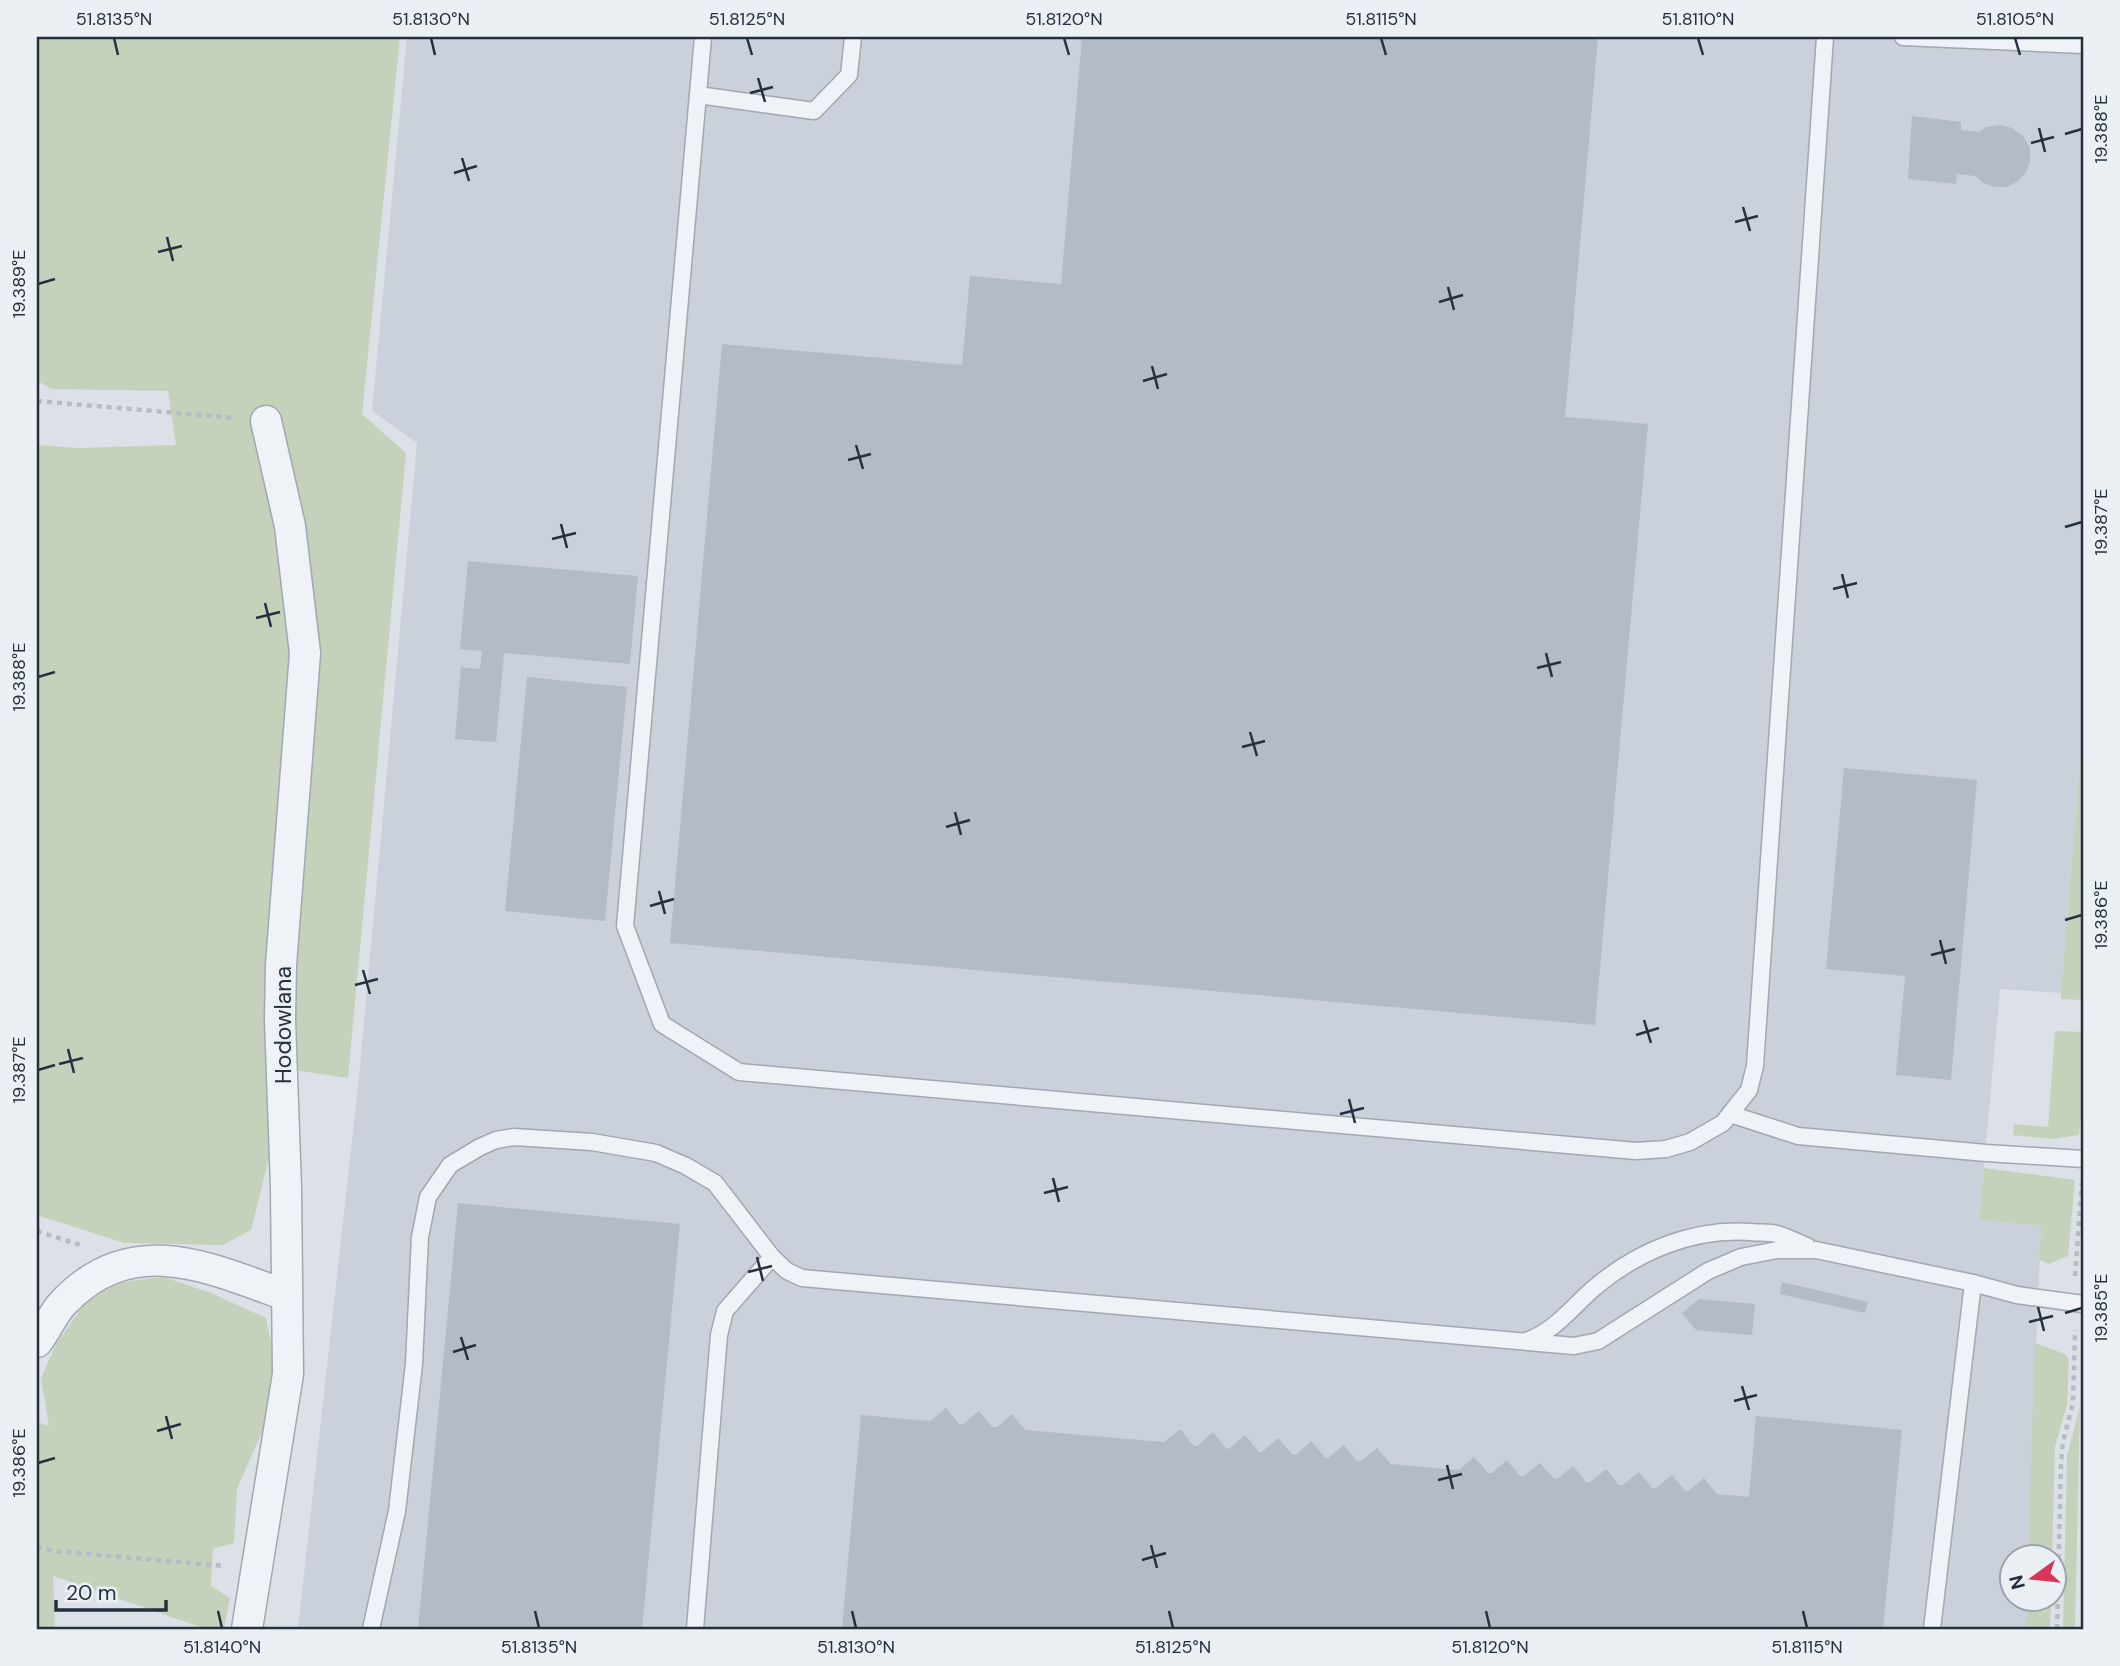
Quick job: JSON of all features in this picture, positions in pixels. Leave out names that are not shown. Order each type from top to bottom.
[{"type":"street","name":"Hodowlana","points":[[247,1629],[288,1374],[281,965],[305,653],[290,526],[266,421]]},
{"type":"street","points":[[37,1342],[63,1303],[86,1282],[109,1269],[130,1262],[169,1260],[206,1266],[285,1295]]},
{"type":"lane","points":[[703,37],[625,926],[662,1024],[738,1072],[1636,1151],[1665,1149],[1690,1142],[1723,1123],[1749,1090],[1755,1066],[1825,37]]},
{"type":"lane","points":[[698,95],[814,111],[849,75],[853,37]]},
{"type":"lane","points":[[1903,37],[2083,45]]},
{"type":"lane","points":[[1730,1114],[1798,1136],[2083,1159]]},
{"type":"lane","points":[[371,1629],[397,1511],[414,1364],[420,1237],[428,1197],[450,1165],[496,1140],[514,1137],[592,1142],[656,1153],[686,1166],[715,1183],[772,1256],[787,1270],[802,1278],[1574,1346],[1598,1341],[1708,1270],[1741,1258],[1777,1250],[1816,1250]]},
{"type":"lane","points":[[1526,1341],[1552,1328],[1595,1287],[1649,1252],[1694,1235],[1729,1231],[1777,1234],[1816,1250],[2017,1295],[2079,1303]]},
{"type":"lane","points":[[695,1629],[719,1335],[725,1311],[772,1256]]},
{"type":"lane","points":[[1932,1629],[1973,1283]]},
{"type":"path","points":[[37,401],[266,421]]},
{"type":"path","points":[[2057,1629],[2061,1462],[2073,1403],[2079,1303],[2076,1255],[2083,1175]]},
{"type":"path","points":[[37,1547],[54,1551],[256,1569]]},
{"type":"shaded area","points":[[407,37],[2083,37],[2083,728],[2061,993],[2000,989],[1979,1220],[2041,1226],[2029,1544],[1997,1544],[1997,1614],[2027,1614],[2026,1629],[298,1629],[359,1077],[417,443],[372,411]]},
{"type":"green space","points":[[37,37],[400,37],[362,414],[406,453],[348,1078],[266,1066],[269,1157],[251,1230],[223,1245],[124,1243],[37,1215],[37,445],[79,448],[176,445],[168,391],[52,389],[37,381]]},
{"type":"green space","points":[[2083,728],[2083,1000],[2061,999],[2061,993]]},
{"type":"green space","points":[[2055,1031],[2083,1032],[2083,1093],[2079,1135],[2052,1139],[2013,1135],[2014,1124],[2048,1127]]},
{"type":"green space","points":[[1984,1168],[2075,1180],[2068,1256],[2049,1264],[2039,1260],[2041,1226],[1979,1220]]},
{"type":"green space","points":[[164,1277],[211,1293],[266,1318],[273,1352],[272,1409],[237,1489],[234,1543],[213,1549],[211,1586],[230,1598],[224,1629],[206,1629],[53,1576],[55,1629],[37,1629],[37,1422],[49,1426],[41,1378],[56,1344],[83,1306],[112,1283]]},
{"type":"green space","points":[[2035,1343],[2065,1354],[2069,1360],[2067,1405],[2055,1447],[2052,1544],[2028,1544]]},
{"type":"green space","points":[[2080,1407],[2075,1629],[2063,1629],[2063,1614],[2068,1614],[2068,1544],[2065,1544],[2067,1455]]},
{"type":"green space","points":[[2027,1614],[2051,1614],[2050,1629],[2026,1629]]},
{"type":"building","points":[[1082,37],[1598,37],[1565,417],[1648,424],[1595,1025],[670,943],[722,344],[962,365],[970,276],[1061,284]]},
{"type":"building","points":[[1912,116],[1961,122],[1961,130],[1979,132],[1986,127],[2000,125],[2012,128],[2023,136],[2030,148],[2030,161],[2026,172],[2018,181],[2007,187],[1995,187],[1983,183],[1975,176],[1957,174],[1956,184],[1908,179]]},
{"type":"building","points":[[468,561],[638,576],[630,664],[504,653],[496,742],[455,739],[461,667],[480,669],[482,651],[460,649]]},
{"type":"building","points":[[527,677],[627,687],[605,921],[505,911]]},
{"type":"building","points":[[1844,768],[1977,780],[1951,1080],[1896,1075],[1905,976],[1826,969]]},
{"type":"building","points":[[458,1203],[680,1224],[642,1629],[418,1629]]},
{"type":"building","points":[[1782,1282],[1868,1302],[1865,1313],[1780,1294]]},
{"type":"building","points":[[1699,1299],[1755,1304],[1752,1335],[1696,1330],[1682,1313]]},
{"type":"building","points":[[946,1408],[959,1424],[963,1424],[979,1411],[992,1427],[997,1427],[1012,1414],[1025,1430],[1164,1442],[1180,1429],[1193,1445],[1197,1446],[1213,1432],[1229,1449],[1245,1435],[1259,1452],[1278,1438],[1296,1455],[1311,1441],[1328,1458],[1344,1445],[1357,1461],[1361,1461],[1377,1448],[1391,1464],[1459,1470],[1474,1457],[1488,1473],[1492,1473],[1507,1460],[1520,1476],[1524,1476],[1540,1463],[1554,1479],[1573,1466],[1586,1482],[1590,1482],[1606,1469],[1619,1485],[1623,1485],[1639,1472],[1652,1488],[1656,1488],[1672,1475],[1685,1491],[1704,1478],[1717,1494],[1749,1497],[1756,1416],[1902,1430],[1883,1629],[842,1629],[861,1415],[930,1421]]}]
